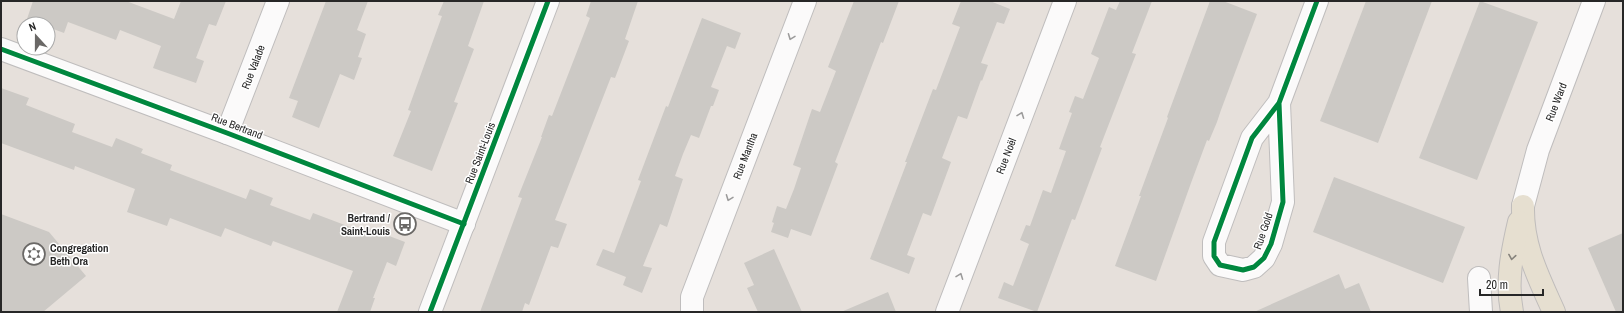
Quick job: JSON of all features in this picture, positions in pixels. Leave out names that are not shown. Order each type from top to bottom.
[{"type":"main road","points":[[1512,312],[1509,284],[1511,260],[1523,206]]},
{"type":"main road","points":[[1523,206],[1523,226],[1533,264],[1554,312]]},
{"type":"street","name":"Rue Valade","points":[[227,133],[278,1]]},
{"type":"street","name":"Rue Saint-Louis","points":[[430,312],[548,1]]},
{"type":"street","name":"Rue Mantha","points":[[692,312],[692,296],[804,1]]},
{"type":"street","name":"Rue Noël","points":[[947,312],[1065,1]]},
{"type":"street","name":"Rue Gold","points":[[1279,103],[1283,202],[1271,244],[1264,258],[1254,267],[1243,270],[1220,265],[1214,256],[1214,242],[1252,138],[1279,103],[1317,1]]},
{"type":"street","name":"Rue Ward","points":[[1523,206],[1538,150],[1594,1]]},
{"type":"street","name":"Rue Bertrand","points":[[1,49],[227,133],[464,224]]},
{"type":"street","points":[[1479,278],[1481,312]]},
{"type":"building","points":[[33,1],[126,1],[174,19],[181,1],[226,1],[216,26],[209,24],[196,58],[204,61],[196,83],[153,68],[161,46],[120,30],[116,40],[68,22],[64,33],[56,30],[56,16],[28,16]]},
{"type":"building","points":[[326,1],[368,1],[357,30],[366,34],[358,57],[362,58],[354,80],[340,74],[319,128],[292,117],[298,101],[289,98]]},
{"type":"building","points":[[444,1],[484,1],[468,46],[474,49],[454,102],[458,103],[432,171],[393,156],[411,111],[408,110],[442,16],[438,15]]},
{"type":"building","points":[[591,1],[638,1],[625,39],[629,41],[615,78],[611,77],[555,220],[567,224],[558,248],[551,246],[529,305],[525,303],[522,312],[480,312],[522,198],[518,197],[542,137],[549,115],[552,116],[590,18],[586,16]]},
{"type":"building","points":[[854,1],[899,1],[883,43],[881,42],[835,162],[838,164],[811,236],[791,229],[788,238],[771,232],[774,223],[772,222],[777,206],[786,209],[794,189],[801,168],[793,165],[812,109],[820,112],[836,71],[828,67]]},
{"type":"building","points":[[961,1],[990,1],[1010,9],[1004,24],[997,22],[981,63],[988,65],[967,119],[958,116],[942,158],[951,162],[931,216],[923,213],[907,255],[915,258],[909,274],[870,259],[933,89],[936,90],[960,27],[952,24]]},
{"type":"building","points":[[1120,1],[1152,1],[1132,53],[1136,54],[1100,147],[1102,148],[1075,220],[1072,219],[1037,312],[998,298],[1004,282],[1013,286],[1029,244],[1020,240],[1026,225],[1030,226],[1043,190],[1051,193],[1066,151],[1059,149],[1072,113],[1069,112],[1075,96],[1083,99],[1099,58],[1091,54],[1109,7],[1116,10]]},
{"type":"building","points":[[1210,1],[1223,1],[1257,14],[1217,122],[1209,141],[1207,140],[1156,281],[1115,266],[1141,196],[1139,196],[1168,118],[1167,117]]},
{"type":"building","points":[[1366,1],[1432,1],[1378,143],[1320,121]]},
{"type":"building","points":[[1480,1],[1538,22],[1477,180],[1419,158]]},
{"type":"building","points":[[702,18],[741,33],[735,49],[727,46],[711,87],[719,90],[713,106],[711,106],[699,138],[691,135],[683,154],[675,176],[683,179],[667,227],[660,224],[643,266],[652,268],[642,293],[623,285],[626,277],[596,265],[603,249],[614,253],[641,181],[638,180]]},
{"type":"building","points":[[1,88],[29,98],[26,105],[75,124],[72,132],[112,147],[116,138],[143,149],[141,153],[172,165],[170,170],[246,199],[250,189],[273,198],[270,205],[310,220],[313,213],[366,233],[368,228],[405,242],[396,266],[387,262],[373,298],[375,298],[370,312],[337,312],[353,271],[273,241],[271,246],[225,228],[221,237],[170,218],[167,226],[127,212],[135,189],[75,166],[74,170],[1,143]]},
{"type":"building","points":[[1334,177],[1465,227],[1443,283],[1313,232]]},
{"type":"building","name":"Congregation Beth Ora","points":[[1,214],[49,232],[86,276],[43,312],[1,312]]},
{"type":"building","points":[[1623,233],[1623,312],[1616,312],[1588,248]]},
{"type":"building","points":[[774,249],[802,312],[758,312],[747,288],[754,285],[744,263]]},
{"type":"building","points":[[1339,274],[1345,289],[1359,283],[1371,312],[1254,312]]},
{"type":"building","points":[[888,292],[896,312],[841,312]]},
{"type":"cycle path","points":[[430,312],[548,1]]},
{"type":"cycle path","points":[[1279,103],[1283,202],[1271,244],[1264,258],[1254,267],[1243,270],[1220,265],[1214,256],[1214,242],[1252,138],[1279,103],[1317,1]]},
{"type":"cycle path","points":[[1,49],[227,133],[464,224]]},
{"type":"place","name":"Bertrand / Saint-Louis","points":[[405,224]]},
{"type":"place","name":"Congregation Beth Ora","points":[[34,254]]}]
